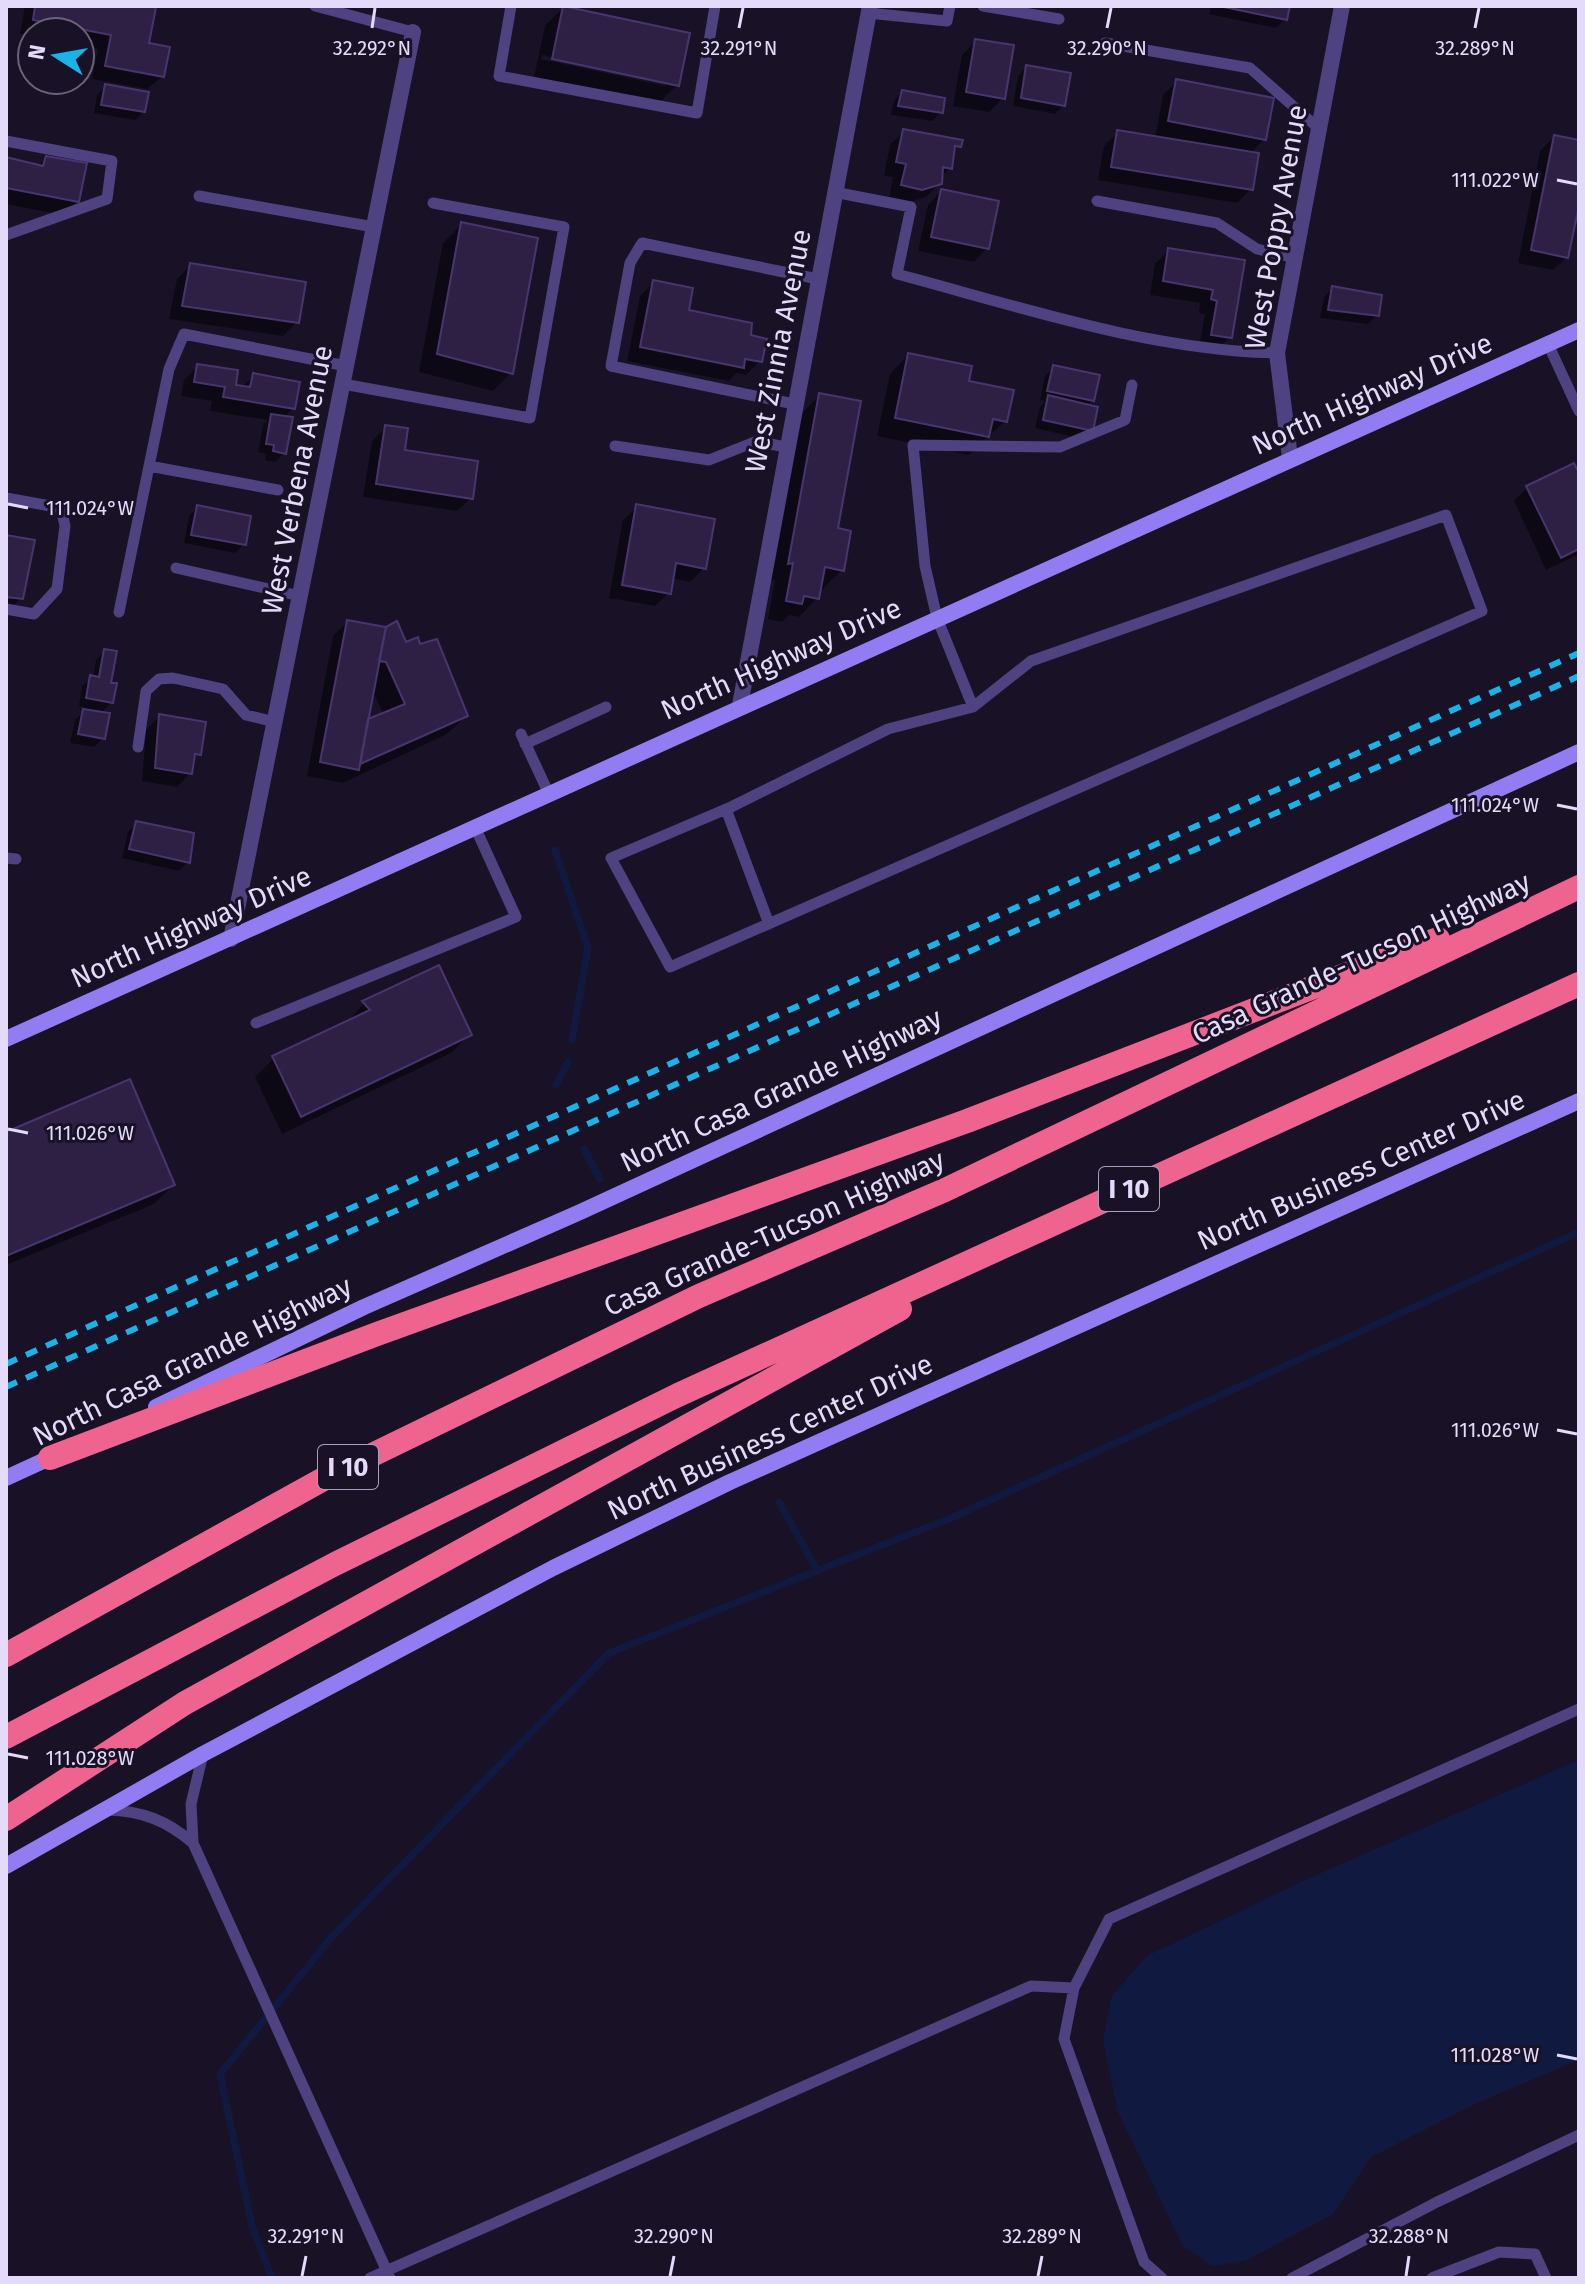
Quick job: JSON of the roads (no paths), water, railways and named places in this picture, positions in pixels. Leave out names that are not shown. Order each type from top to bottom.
[{"type":"highway","points":[[50,1458],[377,1334],[938,1132],[1347,972],[1572,891]]},
{"type":"highway","name":"Casa Grande-Tucson Highway","points":[[6,1655],[343,1469],[699,1296],[945,1190],[1572,891]]},
{"type":"highway","name":"I 10","points":[[6,1737],[335,1564],[664,1402],[1579,984]]},
{"type":"highway","points":[[6,1819],[185,1703],[1060,1221]]},
{"type":"main road","name":"North Highway Drive","points":[[6,1039],[740,705],[1579,330]]},
{"type":"main road","name":"North Casa Grande Highway","points":[[6,1478],[364,1307],[592,1206],[1579,752]]},
{"type":"main road","name":"North Business Center Drive","points":[[6,1866],[203,1754],[553,1568],[730,1482],[1579,1101]]},
{"type":"street","name":"West Poppy Avenue","points":[[1290,458],[1277,353],[1342,6]]},
{"type":"street","name":"West Zinnia Avenue","points":[[740,705],[785,447],[869,8]]},
{"type":"street","name":"West Verbena Avenue","points":[[231,939],[413,32]]},
{"type":"lane","points":[[315,6],[413,32]]},
{"type":"lane","points":[[511,6],[499,76],[697,113],[715,6]]},
{"type":"lane","points":[[869,8],[947,21],[950,6]]},
{"type":"lane","points":[[983,6],[1059,19]]},
{"type":"lane","points":[[1105,43],[1250,68],[1318,128]]},
{"type":"lane","points":[[6,141],[112,161],[107,199],[6,235]]},
{"type":"lane","points":[[834,192],[911,207],[897,274],[1120,333],[1240,352],[1277,353]]},
{"type":"lane","points":[[199,196],[374,227]]},
{"type":"lane","points":[[1097,201],[1217,223],[1257,249],[1295,258]]},
{"type":"lane","points":[[343,384],[530,418],[564,227],[433,203]]},
{"type":"lane","points":[[794,404],[611,366],[630,263],[642,243],[818,279]]},
{"type":"lane","points":[[119,612],[169,369],[184,334],[346,366]]},
{"type":"lane","points":[[1548,344],[1579,411]]},
{"type":"lane","points":[[973,707],[937,618],[925,566],[913,445],[1060,447],[1125,420],[1132,385]]},
{"type":"lane","points":[[615,446],[709,460],[757,441],[785,447]]},
{"type":"lane","points":[[149,466],[278,490]]},
{"type":"lane","points":[[6,498],[61,508],[65,526],[57,589],[34,614],[6,609]]},
{"type":"lane","points":[[1446,515],[1482,611],[670,967],[611,858],[726,809],[888,729],[973,707],[1031,661],[1446,515]]},
{"type":"lane","points":[[176,568],[300,596]]},
{"type":"lane","points":[[138,747],[146,691],[159,679],[173,678],[223,689],[246,715],[275,722]]},
{"type":"lane","points":[[549,794],[523,739],[606,707]]},
{"type":"lane","points":[[726,809],[769,924]]},
{"type":"lane","points":[[256,1023],[516,917],[475,827]]},
{"type":"lane","points":[[1162,2278],[1144,2262],[1064,2039],[1074,1988],[1109,1919],[1579,1709]]},
{"type":"lane","points":[[203,1754],[193,1792],[193,1843],[388,2274]]},
{"type":"lane","points":[[106,1810],[129,1811],[160,1820],[193,1843]]},
{"type":"lane","points":[[370,2278],[388,2274],[1031,1986],[1074,1988]]},
{"type":"lane","points":[[1292,2278],[1437,2202],[1579,2135]]},
{"type":"lane","points":[[1432,2278],[1499,2252],[1535,2254],[1546,2278]]},
{"type":"water","points":[[1579,1760],[1579,2060],[1479,2102],[1371,2157],[1333,2214],[1247,2260],[1212,2266],[1183,2246],[1118,2112],[1103,2040],[1112,1996],[1147,1956],[1312,1877]]},
{"type":"waterway","points":[[555,850],[588,948],[572,1040]]},
{"type":"waterway","points":[[556,1085],[568,1062]]},
{"type":"waterway","points":[[584,1149],[600,1179]]},
{"type":"waterway","points":[[272,2278],[252,2226],[220,2074],[331,1938],[609,1653],[951,1518],[1579,1232]]},
{"type":"waterway","points":[[779,1502],[817,1570]]},
{"type":"railway","points":[[6,1364],[1579,653]]},
{"type":"railway","points":[[6,1387],[1579,676]]}]
